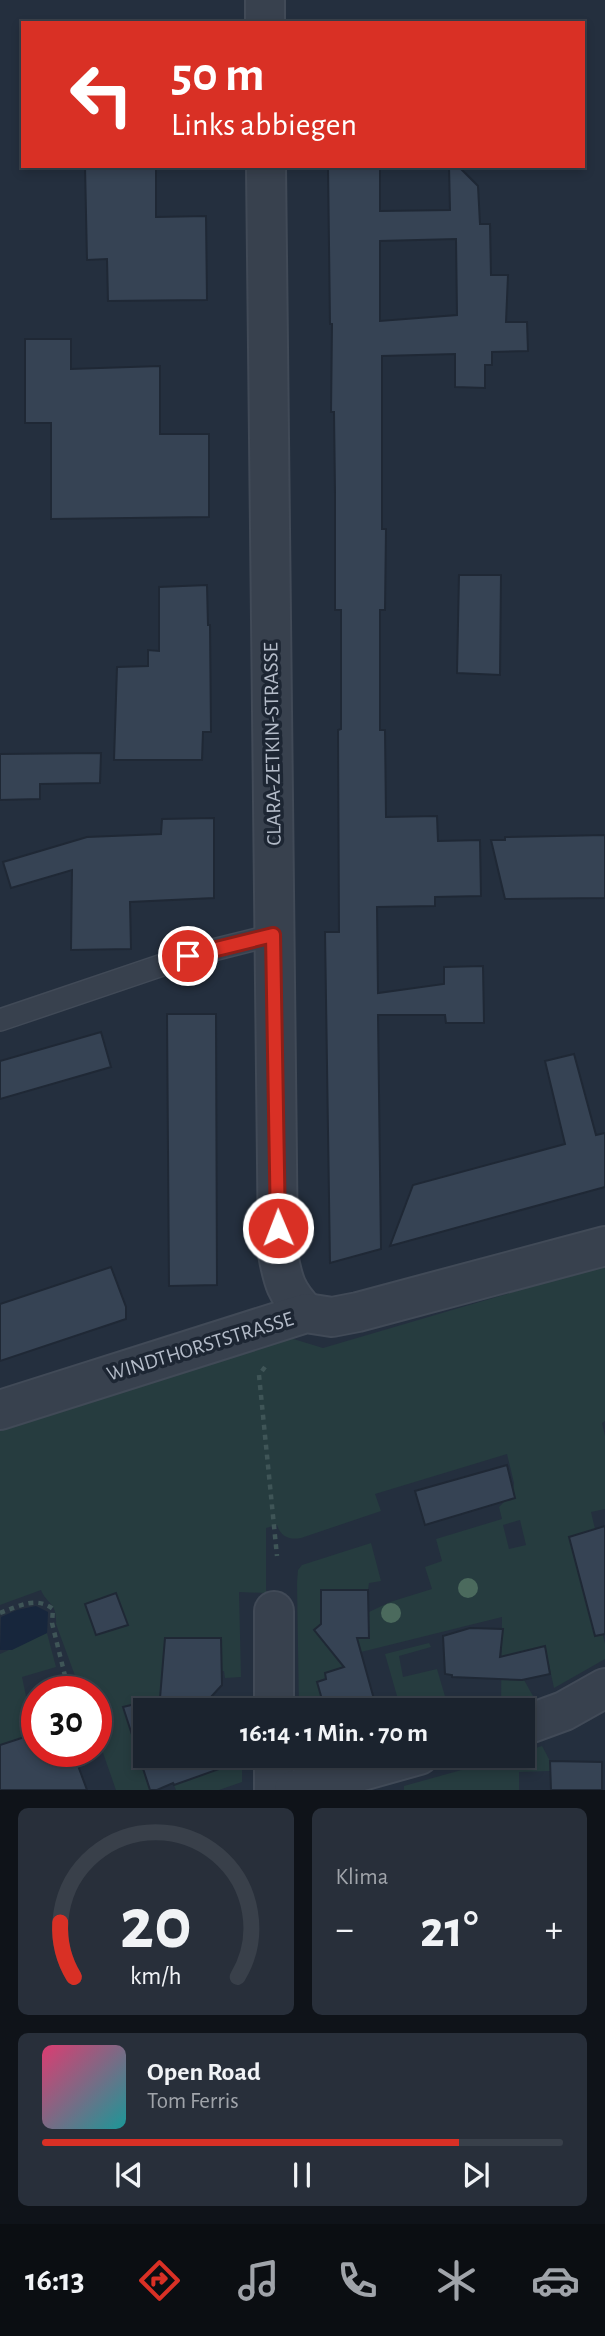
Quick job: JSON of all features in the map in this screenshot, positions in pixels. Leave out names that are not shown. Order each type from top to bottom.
[{"type":"street","points":[[265,0],[265,21]]},
{"type":"street","name":"CLARA-ZETKIN-STRASSE","points":[[267,168],[278,1254],[283,1282],[292,1299],[306,1313]]},
{"type":"street","name":"WINDTHORSTSTRASSE","points":[[0,1409],[306,1313],[332,1317],[358,1312],[605,1246]]},
{"type":"street","points":[[274,1611],[274,1698]]},
{"type":"street","points":[[535,1722],[564,1711],[605,1688]]},
{"type":"street","points":[[274,1768],[274,1790]]},
{"type":"street","points":[[294,1790],[373,1768]]},
{"type":"lane","points":[[0,1020],[188,956],[273,935]]},
{"type":"path","points":[[267,1364],[259,1375],[277,1556]]},
{"type":"path","points":[[0,1613],[29,1603],[41,1602],[53,1609],[52,1623],[65,1676]]},
{"type":"green space","points":[[605,1265],[605,1421],[602,1423],[605,1436],[605,1509],[591,1512],[595,1529],[569,1537],[585,1597],[593,1597],[605,1644],[605,1659],[554,1688],[545,1646],[519,1652],[524,1680],[533,1696],[501,1698],[502,1617],[353,1654],[353,1663],[325,1673],[326,1679],[317,1682],[322,1698],[299,1698],[297,1583],[298,1570],[302,1565],[371,1543],[381,1581],[369,1583],[368,1590],[321,1590],[321,1624],[318,1627],[318,1635],[368,1638],[369,1612],[390,1602],[432,1589],[425,1567],[442,1561],[436,1539],[502,1519],[499,1507],[513,1493],[514,1483],[507,1454],[375,1494],[381,1511],[301,1538],[286,1537],[277,1525],[266,1528],[266,1593],[239,1592],[241,1677],[225,1678],[224,1671],[221,1671],[221,1638],[174,1638],[181,1692],[158,1698],[133,1698],[133,1704],[123,1707],[133,1734],[133,1768],[142,1768],[150,1790],[116,1790],[108,1767],[112,1767],[112,1676],[75,1676],[56,1624],[54,1608],[41,1590],[0,1605],[0,1425],[277,1334],[323,1348]],"holes":[[[520,1520],[526,1545],[509,1549],[503,1525]]]},
{"type":"green space","points":[[47,1633],[56,1667],[21,1676],[21,1757],[0,1762],[0,1654]]},
{"type":"green space","points":[[429,1643],[431,1647],[399,1656],[403,1677],[437,1669],[445,1698],[398,1698],[385,1654]]},
{"type":"green space","points":[[542,1746],[550,1761],[550,1771],[519,1772],[519,1790],[404,1790],[404,1786],[468,1768],[535,1768],[535,1748]]},
{"type":"green space","points":[[220,1768],[242,1768],[242,1782],[219,1790],[176,1790],[174,1785]]},
{"type":"water","points":[[36,1606],[48,1612],[47,1633],[12,1650],[0,1650],[1,1617]]},
{"type":"building","points":[[85,168],[156,168],[156,217],[206,216],[207,300],[108,301],[107,259],[87,260]]},
{"type":"building","points":[[328,168],[380,168],[380,211],[450,210],[449,168],[460,168],[478,186],[480,224],[490,224],[491,275],[508,275],[506,322],[527,322],[528,351],[492,352],[492,365],[485,365],[485,388],[455,387],[455,354],[382,356],[382,529],[386,529],[385,610],[380,610],[380,730],[385,730],[386,817],[437,816],[438,841],[480,840],[481,896],[435,897],[435,906],[377,907],[378,993],[444,984],[444,967],[483,966],[484,1023],[446,1023],[445,1015],[378,1015],[381,1249],[330,1263],[325,932],[339,932],[338,730],[341,729],[341,610],[335,610]],"holes":[[[456,239],[457,315],[380,321],[380,241]]]},
{"type":"building","points":[[25,339],[71,339],[71,369],[160,366],[160,434],[209,434],[209,517],[51,519],[51,423],[25,423]]},
{"type":"building","points":[[459,575],[501,575],[500,675],[457,673]]},
{"type":"building","points":[[207,585],[211,732],[203,732],[202,760],[114,760],[117,667],[148,666],[148,650],[159,651],[159,587]]},
{"type":"building","points":[[101,753],[100,783],[40,784],[40,799],[0,800],[0,754]]},
{"type":"building","points":[[214,818],[214,898],[130,902],[131,949],[71,950],[72,870],[11,888],[3,862],[87,837],[161,834],[162,819]]},
{"type":"building","points":[[605,835],[605,898],[505,899],[491,840],[505,840],[505,837]]},
{"type":"building","points":[[167,1014],[216,1014],[217,1285],[169,1286]]},
{"type":"building","points":[[101,1032],[111,1067],[0,1099],[0,1061]]},
{"type":"building","points":[[574,1054],[596,1135],[605,1133],[605,1187],[390,1246],[413,1185],[565,1144],[545,1061]]},
{"type":"building","points":[[111,1267],[126,1307],[126,1319],[0,1361],[0,1304]]},
{"type":"building","points":[[507,1465],[515,1498],[425,1525],[415,1491]]},
{"type":"building","points":[[605,1526],[605,1634],[595,1636],[569,1537]]},
{"type":"building","points":[[321,1590],[368,1590],[369,1638],[357,1638],[374,1698],[322,1698],[317,1682],[326,1679],[325,1673],[344,1667],[314,1630],[321,1624]]},
{"type":"building","points":[[116,1593],[128,1625],[96,1635],[85,1604]]},
{"type":"building","points":[[470,1628],[503,1629],[500,1657],[545,1646],[550,1674],[522,1680],[452,1677],[445,1674],[443,1636]]},
{"type":"building","points":[[165,1638],[221,1638],[222,1685],[210,1698],[160,1698]]},
{"type":"building","points":[[133,1705],[133,1738],[123,1707]]},
{"type":"building","points":[[21,1738],[21,1767],[79,1767],[87,1790],[0,1790],[0,1745]]},
{"type":"building","points":[[550,1761],[602,1762],[602,1790],[551,1790]]},
{"type":"building","points":[[143,1768],[222,1768],[174,1785],[173,1783],[150,1790]]},
{"type":"route","points":[[188,956],[273,935],[278,1228]]}]
